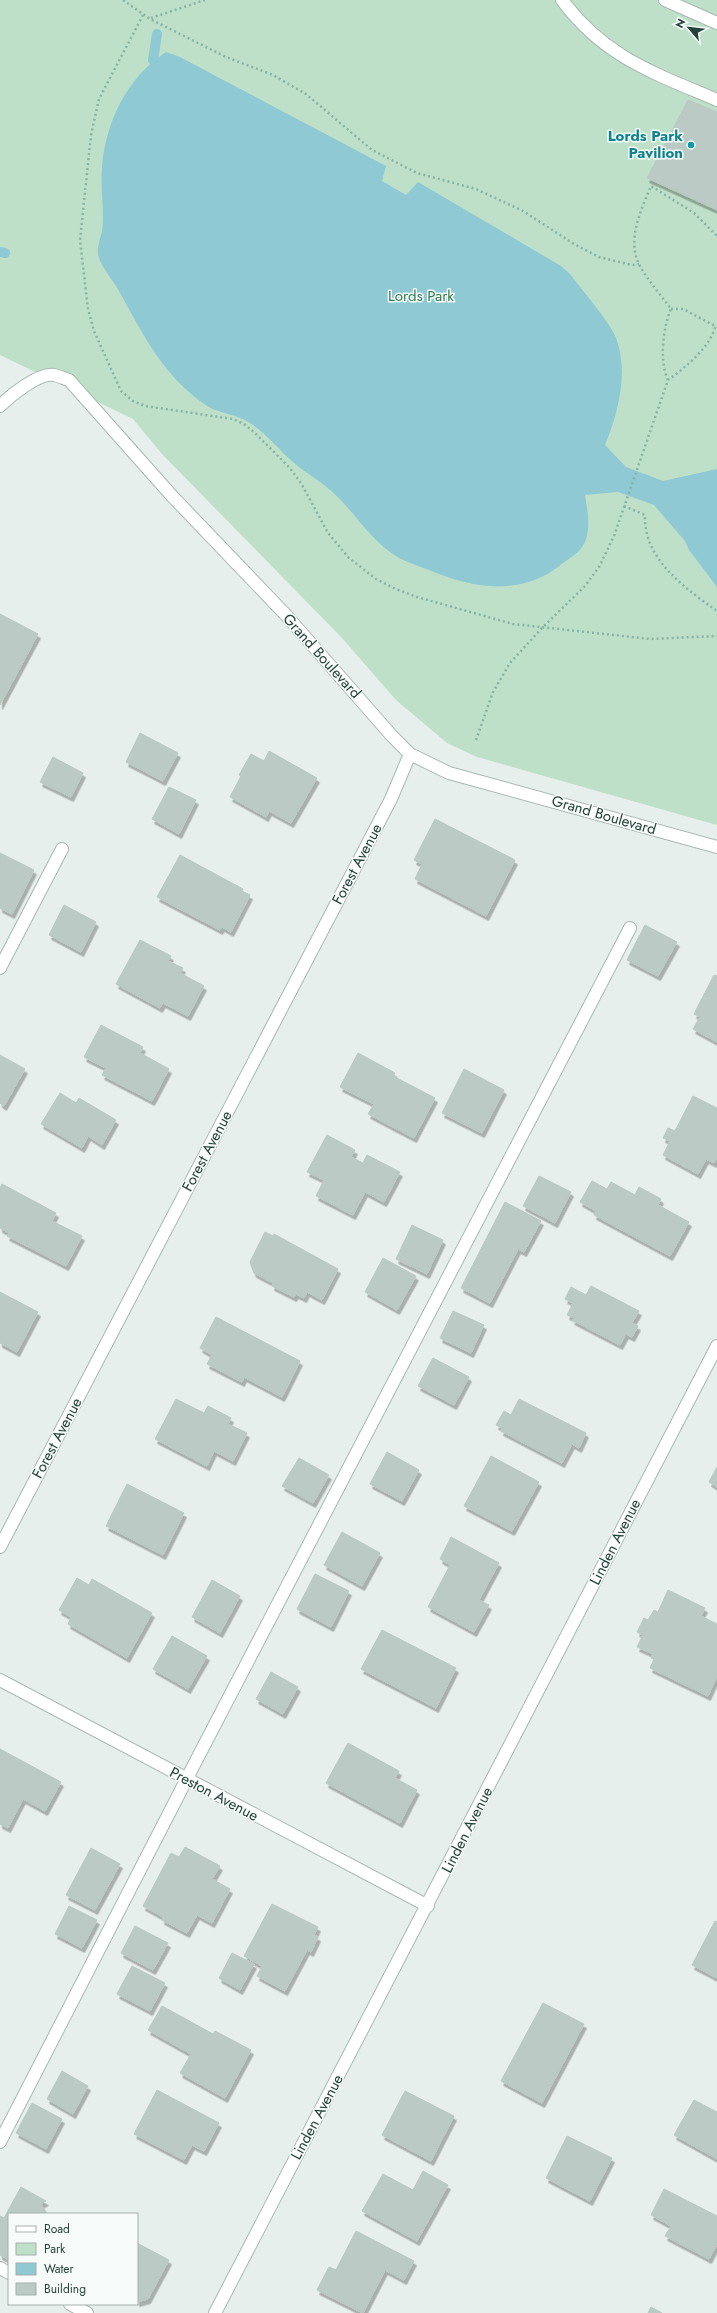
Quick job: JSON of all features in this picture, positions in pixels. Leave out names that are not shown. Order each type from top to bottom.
[{"type":"street","points":[[562,0],[589,31],[625,59],[717,100]]},
{"type":"street","points":[[665,0],[717,23]]},
{"type":"street","name":"Grand Boulevard","points":[[0,406],[14,393],[42,378],[54,375],[69,380],[172,496],[285,614],[410,754],[449,773],[717,847]]},
{"type":"street","name":"Forest Avenue","points":[[0,1547],[391,799],[410,754]]},
{"type":"street","points":[[0,968],[62,849]]},
{"type":"street","points":[[0,2142],[630,928]]},
{"type":"street","name":"Linden Avenue","points":[[215,2313],[428,1906],[717,1346]]},
{"type":"street","name":"Preston Avenue","points":[[0,1680],[428,1906]]},
{"type":"street","points":[[72,2305],[88,2313]]},
{"type":"path","points":[[123,0],[150,19],[226,57],[274,75],[306,94],[372,150],[417,173],[476,189],[522,211],[574,244],[598,257],[632,265],[639,264]]},
{"type":"path","points":[[150,19],[205,0]]},
{"type":"path","points":[[143,15],[98,99],[91,135],[80,240],[88,308],[94,331],[116,383],[125,395],[137,403],[233,418],[244,424],[295,475],[328,533],[355,563],[376,578],[406,593],[513,624],[650,639],[717,636]]},
{"type":"path","points":[[671,309],[639,264],[635,249],[636,233],[642,207],[652,186],[694,213],[717,236]]},
{"type":"path","points":[[476,740],[493,692],[510,663],[542,628],[592,578],[606,555],[668,380],[664,367],[663,331],[671,309]]},
{"type":"path","points":[[668,380],[684,369],[711,339],[716,327],[683,309],[671,309]]},
{"type":"path","points":[[624,506],[645,515],[646,532],[666,569],[682,585],[717,611]]},
{"type":"green space","name":"Lords Park","points":[[0,0],[717,0],[717,825],[477,757],[447,743],[396,700],[342,638],[162,454],[133,419],[0,355]]},
{"type":"water","points":[[166,52],[180,57],[386,166],[382,181],[406,195],[418,182],[561,266],[570,274],[608,323],[616,338],[620,351],[622,379],[618,406],[605,445],[626,467],[663,481],[717,469],[717,587],[689,550],[685,541],[654,505],[618,492],[585,495],[588,532],[583,546],[575,555],[548,574],[532,581],[515,585],[498,586],[463,582],[446,577],[399,558],[388,551],[369,533],[334,493],[301,469],[256,427],[245,420],[212,409],[178,382],[166,368],[146,339],[98,255],[103,224],[102,168],[104,151],[113,118],[120,102],[140,74],[152,62]]},
{"type":"building","name":"Lords Park Pavilion","points":[[688,100],[717,112],[717,210],[647,178]]},
{"type":"building","points":[[0,614],[38,634],[0,705]]},
{"type":"building","points":[[140,733],[178,753],[163,781],[126,762]]},
{"type":"building","points":[[269,751],[317,778],[291,823],[269,811],[266,817],[230,797],[241,776],[239,775],[251,754],[264,761]]},
{"type":"building","points":[[53,757],[83,773],[71,797],[40,782]]},
{"type":"building","points":[[169,787],[196,800],[179,834],[152,819]]},
{"type":"building","points":[[435,819],[515,860],[486,916],[415,879],[422,864],[414,860]]},
{"type":"building","points":[[0,853],[34,870],[12,914],[0,908]]},
{"type":"building","points":[[180,855],[243,889],[242,891],[250,895],[231,932],[222,927],[220,930],[157,897]]},
{"type":"building","points":[[64,905],[96,922],[81,952],[49,935]]},
{"type":"building","points":[[645,925],[677,942],[658,976],[627,960]]},
{"type":"building","points":[[140,940],[171,956],[168,961],[183,968],[180,973],[204,986],[188,1016],[163,1003],[160,1008],[116,984]]},
{"type":"building","points":[[714,975],[717,976],[717,1042],[693,1029],[700,1017],[694,1014]]},
{"type":"building","points":[[101,1025],[143,1047],[140,1053],[169,1069],[152,1101],[102,1075],[106,1068],[84,1057]]},
{"type":"building","points":[[358,1053],[395,1073],[393,1076],[435,1098],[414,1138],[368,1114],[374,1104],[340,1087]]},
{"type":"building","points":[[0,1055],[25,1069],[4,1106],[0,1103]]},
{"type":"building","points":[[464,1069],[504,1090],[482,1133],[442,1113]]},
{"type":"building","points":[[60,1093],[76,1103],[79,1098],[116,1120],[102,1145],[88,1136],[82,1148],[41,1124]]},
{"type":"building","points":[[693,1096],[717,1108],[717,1157],[714,1163],[706,1159],[698,1174],[663,1155],[670,1141],[663,1138],[668,1128],[675,1131]]},
{"type":"building","points":[[327,1135],[355,1150],[351,1157],[363,1163],[367,1155],[400,1172],[384,1202],[365,1192],[353,1215],[316,1196],[324,1180],[307,1172]]},
{"type":"building","points":[[539,1176],[571,1192],[555,1223],[523,1206]]},
{"type":"building","points":[[592,1181],[607,1189],[611,1182],[635,1195],[639,1187],[661,1199],[658,1205],[689,1222],[670,1256],[594,1215],[596,1211],[580,1202]]},
{"type":"building","points":[[2,1184],[56,1213],[52,1221],[82,1236],[66,1266],[7,1236],[9,1233],[0,1228],[0,1188]]},
{"type":"building","points":[[505,1202],[541,1221],[524,1252],[518,1249],[490,1303],[461,1288]]},
{"type":"building","points":[[412,1225],[443,1240],[427,1274],[396,1259]]},
{"type":"building","points":[[265,1232],[273,1236],[274,1234],[338,1269],[322,1300],[307,1292],[304,1298],[296,1294],[294,1297],[272,1286],[273,1283],[254,1273],[250,1262]]},
{"type":"building","points":[[383,1258],[416,1276],[397,1310],[365,1292]]},
{"type":"building","points":[[591,1286],[639,1311],[632,1323],[638,1326],[632,1337],[626,1334],[620,1345],[572,1320],[574,1318],[567,1315],[573,1303],[565,1299],[571,1287],[586,1295]]},
{"type":"building","points":[[0,1292],[38,1312],[17,1352],[0,1343]]},
{"type":"building","points":[[453,1311],[484,1325],[471,1353],[440,1338]]},
{"type":"building","points":[[216,1317],[300,1361],[282,1397],[244,1377],[242,1382],[207,1364],[212,1355],[200,1348]]},
{"type":"building","points":[[433,1358],[469,1377],[454,1405],[418,1386]]},
{"type":"building","points":[[176,1399],[204,1413],[208,1406],[231,1418],[228,1424],[247,1433],[233,1461],[214,1451],[207,1466],[155,1439]]},
{"type":"building","points":[[519,1399],[586,1433],[579,1448],[572,1444],[562,1463],[501,1431],[502,1428],[496,1425],[504,1411],[511,1415]]},
{"type":"building","points":[[387,1452],[419,1470],[402,1501],[370,1484]]},
{"type":"building","points":[[491,1456],[539,1482],[512,1531],[464,1506]]},
{"type":"building","points":[[299,1458],[329,1475],[313,1503],[282,1486]]},
{"type":"building","points":[[717,1467],[717,1487],[709,1482]]},
{"type":"building","points":[[127,1484],[184,1513],[163,1555],[106,1526]]},
{"type":"building","points":[[342,1532],[380,1553],[362,1586],[324,1565]]},
{"type":"building","points":[[451,1537],[499,1563],[479,1600],[489,1605],[474,1632],[428,1607],[450,1565],[440,1559]]},
{"type":"building","points":[[315,1574],[349,1591],[331,1627],[297,1609]]},
{"type":"building","points":[[77,1578],[89,1585],[92,1579],[152,1613],[127,1658],[68,1624],[71,1617],[59,1610]]},
{"type":"building","points":[[212,1580],[240,1596],[220,1633],[192,1617]]},
{"type":"building","points":[[668,1590],[705,1608],[701,1616],[717,1624],[717,1676],[708,1696],[650,1668],[654,1659],[651,1658],[653,1654],[637,1647],[643,1635],[637,1632],[644,1618],[648,1620],[654,1610],[658,1612]]},
{"type":"building","points":[[382,1630],[456,1668],[436,1708],[361,1669]]},
{"type":"building","points":[[172,1636],[207,1656],[188,1689],[153,1669]]},
{"type":"building","points":[[271,1672],[298,1687],[283,1714],[256,1699]]},
{"type":"building","points":[[348,1743],[399,1771],[395,1778],[417,1790],[400,1823],[326,1783]]},
{"type":"building","points":[[0,1749],[61,1782],[45,1811],[23,1799],[8,1828],[0,1824]]},
{"type":"building","points":[[185,1847],[220,1866],[212,1879],[230,1889],[212,1923],[197,1915],[187,1933],[162,1920],[163,1917],[143,1906],[171,1853],[179,1857]]},
{"type":"building","points":[[91,1848],[120,1864],[95,1910],[66,1895]]},
{"type":"building","points":[[272,1904],[318,1927],[314,1935],[318,1937],[311,1952],[307,1950],[285,1991],[257,1976],[262,1966],[244,1956]]},
{"type":"building","points":[[69,1906],[97,1920],[82,1948],[55,1934]]},
{"type":"building","points":[[715,1921],[717,1922],[717,1978],[692,1965]]},
{"type":"building","points":[[135,1926],[168,1943],[153,1970],[121,1953]]},
{"type":"building","points":[[232,1953],[254,1964],[240,1990],[219,1978]]},
{"type":"building","points":[[132,1966],[165,1983],[150,2011],[117,1994]]},
{"type":"building","points":[[543,2003],[584,2024],[542,2103],[501,2081]]},
{"type":"building","points":[[162,2006],[213,2034],[215,2031],[251,2050],[225,2098],[180,2073],[191,2054],[148,2030]]},
{"type":"building","points":[[62,2071],[88,2086],[73,2114],[47,2099]]},
{"type":"building","points":[[157,2090],[219,2123],[204,2151],[192,2145],[184,2160],[134,2134]]},
{"type":"building","points":[[405,2091],[454,2116],[431,2161],[382,2135]]},
{"type":"building","points":[[694,2100],[717,2112],[717,2159],[674,2135]]},
{"type":"building","points":[[32,2103],[62,2119],[46,2149],[16,2133]]},
{"type":"building","points":[[567,2136],[612,2158],[590,2201],[546,2178]]},
{"type":"building","points":[[423,2171],[448,2185],[417,2241],[362,2211],[383,2174],[413,2190]]},
{"type":"building","points":[[21,2187],[46,2201],[41,2204],[46,2213],[8,2213],[8,2259],[0,2255],[0,2216],[4,2218]]},
{"type":"building","points":[[664,2189],[717,2216],[717,2244],[709,2259],[665,2236],[671,2226],[651,2215]]},
{"type":"building","points":[[356,2231],[414,2261],[404,2280],[385,2270],[363,2313],[317,2290],[329,2267],[336,2270]]},
{"type":"building","points":[[138,2244],[169,2260],[148,2299],[138,2302]]},
{"type":"building","points":[[651,2307],[662,2313],[648,2313]]},
{"type":"waterway","points":[[153,60],[157,34]]},
{"type":"waterway","points":[[0,252],[5,253]]},
{"type":"place","name":"Lords Park Pavilion","points":[[691,145]]}]
